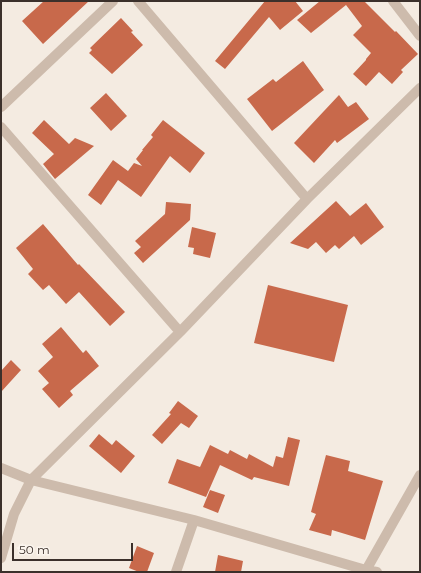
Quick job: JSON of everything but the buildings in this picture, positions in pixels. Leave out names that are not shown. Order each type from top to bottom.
[{"type":"street","points":[[1,107],[113,1]]},
{"type":"street","points":[[138,1],[307,199]]},
{"type":"street","points":[[393,1],[420,36]]},
{"type":"street","points":[[1,558],[14,514],[31,480],[180,332],[307,199],[420,88]]},
{"type":"street","points":[[1,127],[180,332]]},
{"type":"street","points":[[1,468],[31,480],[194,520],[366,571],[377,572]]},
{"type":"street","points":[[366,571],[420,475]]},
{"type":"street","points":[[176,572],[194,520]]}]
